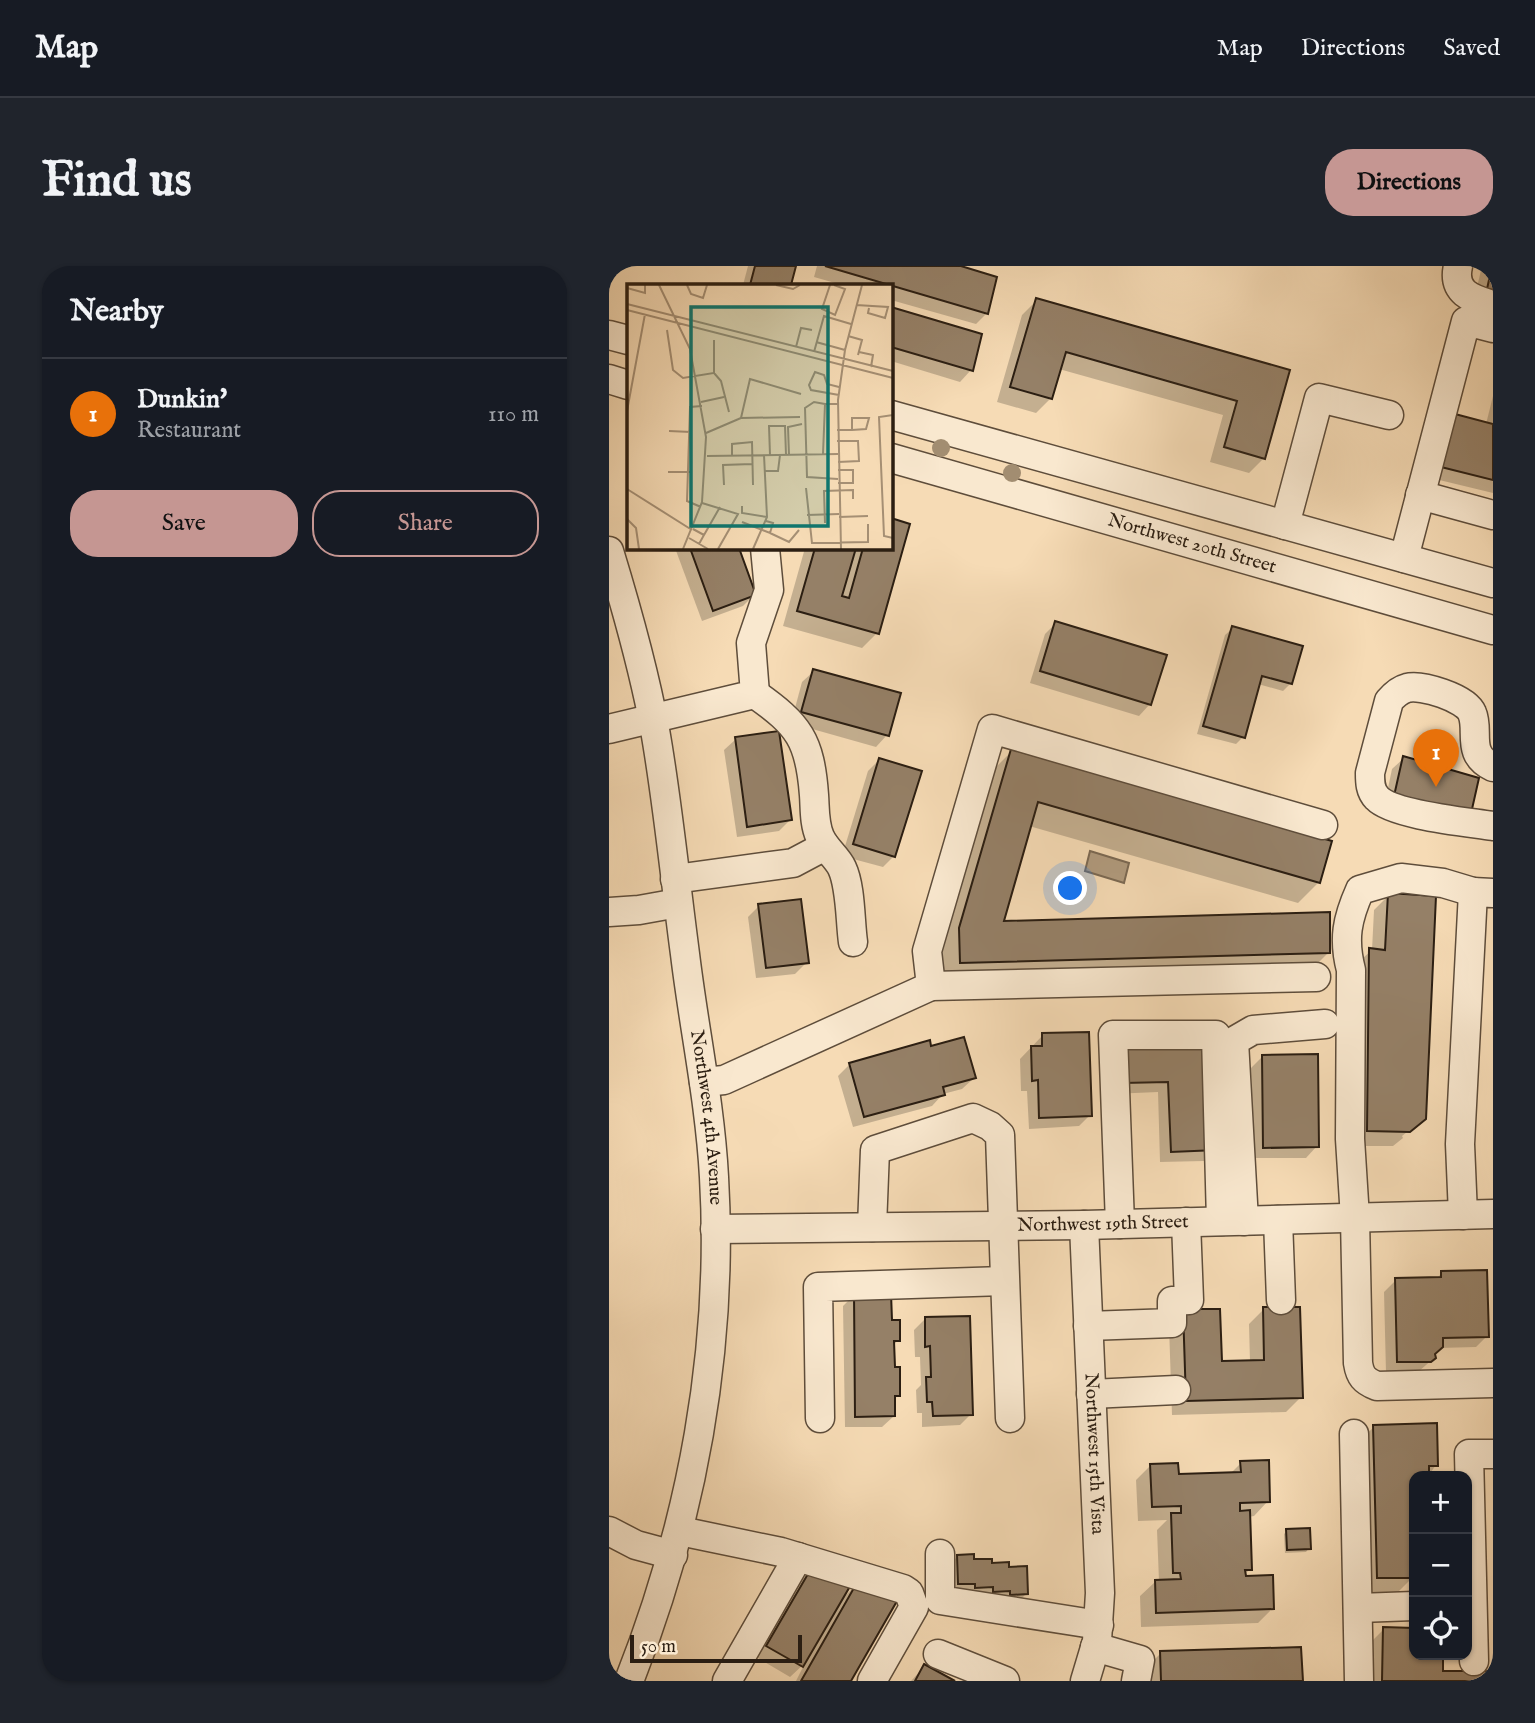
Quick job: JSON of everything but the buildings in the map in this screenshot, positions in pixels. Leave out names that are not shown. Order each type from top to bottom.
[{"type":"street","points":[[1458,266],[1456,276],[1462,292],[1493,305]]},
{"type":"street","points":[[1404,558],[1466,321],[1493,328]]},
{"type":"street","points":[[609,335],[627,340]]},
{"type":"street","points":[[1285,525],[1319,398],[1389,415]]},
{"type":"street","points":[[893,416],[1493,583]]},
{"type":"street","name":"Northwest 20th Street","points":[[893,459],[1493,630]]},
{"type":"street","points":[[1056,504],[1069,465]]},
{"type":"street","points":[[1420,495],[1493,515]]},
{"type":"street","points":[[755,694],[751,643],[769,590],[765,550]]},
{"type":"street","name":"Northwest 4th Avenue","points":[[609,551],[627,610],[652,718],[704,1082],[714,1179],[715,1229],[712,1325],[705,1395],[676,1543],[646,1638],[629,1681]]},
{"type":"street","points":[[1493,767],[1486,764],[1479,755],[1473,736],[1472,713],[1468,707],[1446,694],[1410,687],[1395,693],[1389,701],[1370,773],[1370,782],[1377,798],[1385,804],[1428,816],[1493,826]]},
{"type":"street","points":[[609,729],[755,694],[783,714],[796,727],[810,761],[817,827],[825,846],[841,865],[845,877],[852,942]]},
{"type":"street","points":[[931,986],[927,951],[992,729],[1323,825]]},
{"type":"street","points":[[609,912],[639,910],[677,891],[793,863],[825,846]]},
{"type":"street","points":[[1464,1215],[1460,1144],[1483,892],[1443,883],[1401,878],[1360,890],[1349,916],[1346,951],[1350,970],[1349,1139],[1355,1218],[1360,1374],[1366,1381],[1377,1386],[1493,1383]]},
{"type":"street","points":[[704,1082],[724,1080],[931,986],[1316,977]]},
{"type":"street","points":[[1233,1221],[1243,1157],[1234,1041],[1253,1030],[1325,1024]]},
{"type":"street","points":[[1120,1224],[1113,1035],[1216,1035],[1233,1221]]},
{"type":"street","points":[[872,1227],[875,1150],[973,1118],[990,1126],[1000,1135],[1003,1281],[1010,1418]]},
{"type":"street","name":"Northwest 19th Street","points":[[715,1229],[1084,1225],[1493,1214]]},
{"type":"street","points":[[1278,1220],[1281,1300]]},
{"type":"street","points":[[1088,1326],[1172,1323],[1172,1301],[1189,1300],[1186,1222]]},
{"type":"street","name":"Northwest 15th Vista","points":[[1084,1225],[1100,1593],[1097,1636],[1085,1681]]},
{"type":"street","points":[[820,1418],[818,1287],[1003,1281]]},
{"type":"street","points":[[1091,1394],[1176,1391]]},
{"type":"street","points":[[1354,1434],[1359,1681]]},
{"type":"street","points":[[1474,1661],[1478,1604],[1469,1454],[1493,1454]]},
{"type":"street","points":[[609,1531],[636,1545],[676,1543],[798,1557],[903,1589],[909,1593],[914,1607],[871,1681]]},
{"type":"street","points":[[940,1554],[940,1600],[1097,1636],[1140,1660],[1136,1681]]},
{"type":"street","points":[[727,1681],[798,1557]]},
{"type":"street","points":[[1359,1608],[1409,1606]]},
{"type":"street","points":[[938,1654],[1005,1681]]},
{"type":"shaded area","points":[[1090,851],[1129,863],[1124,883],[1085,871]]},
{"type":"place","name":"Dunkin'","points":[[1436,787]]}]
